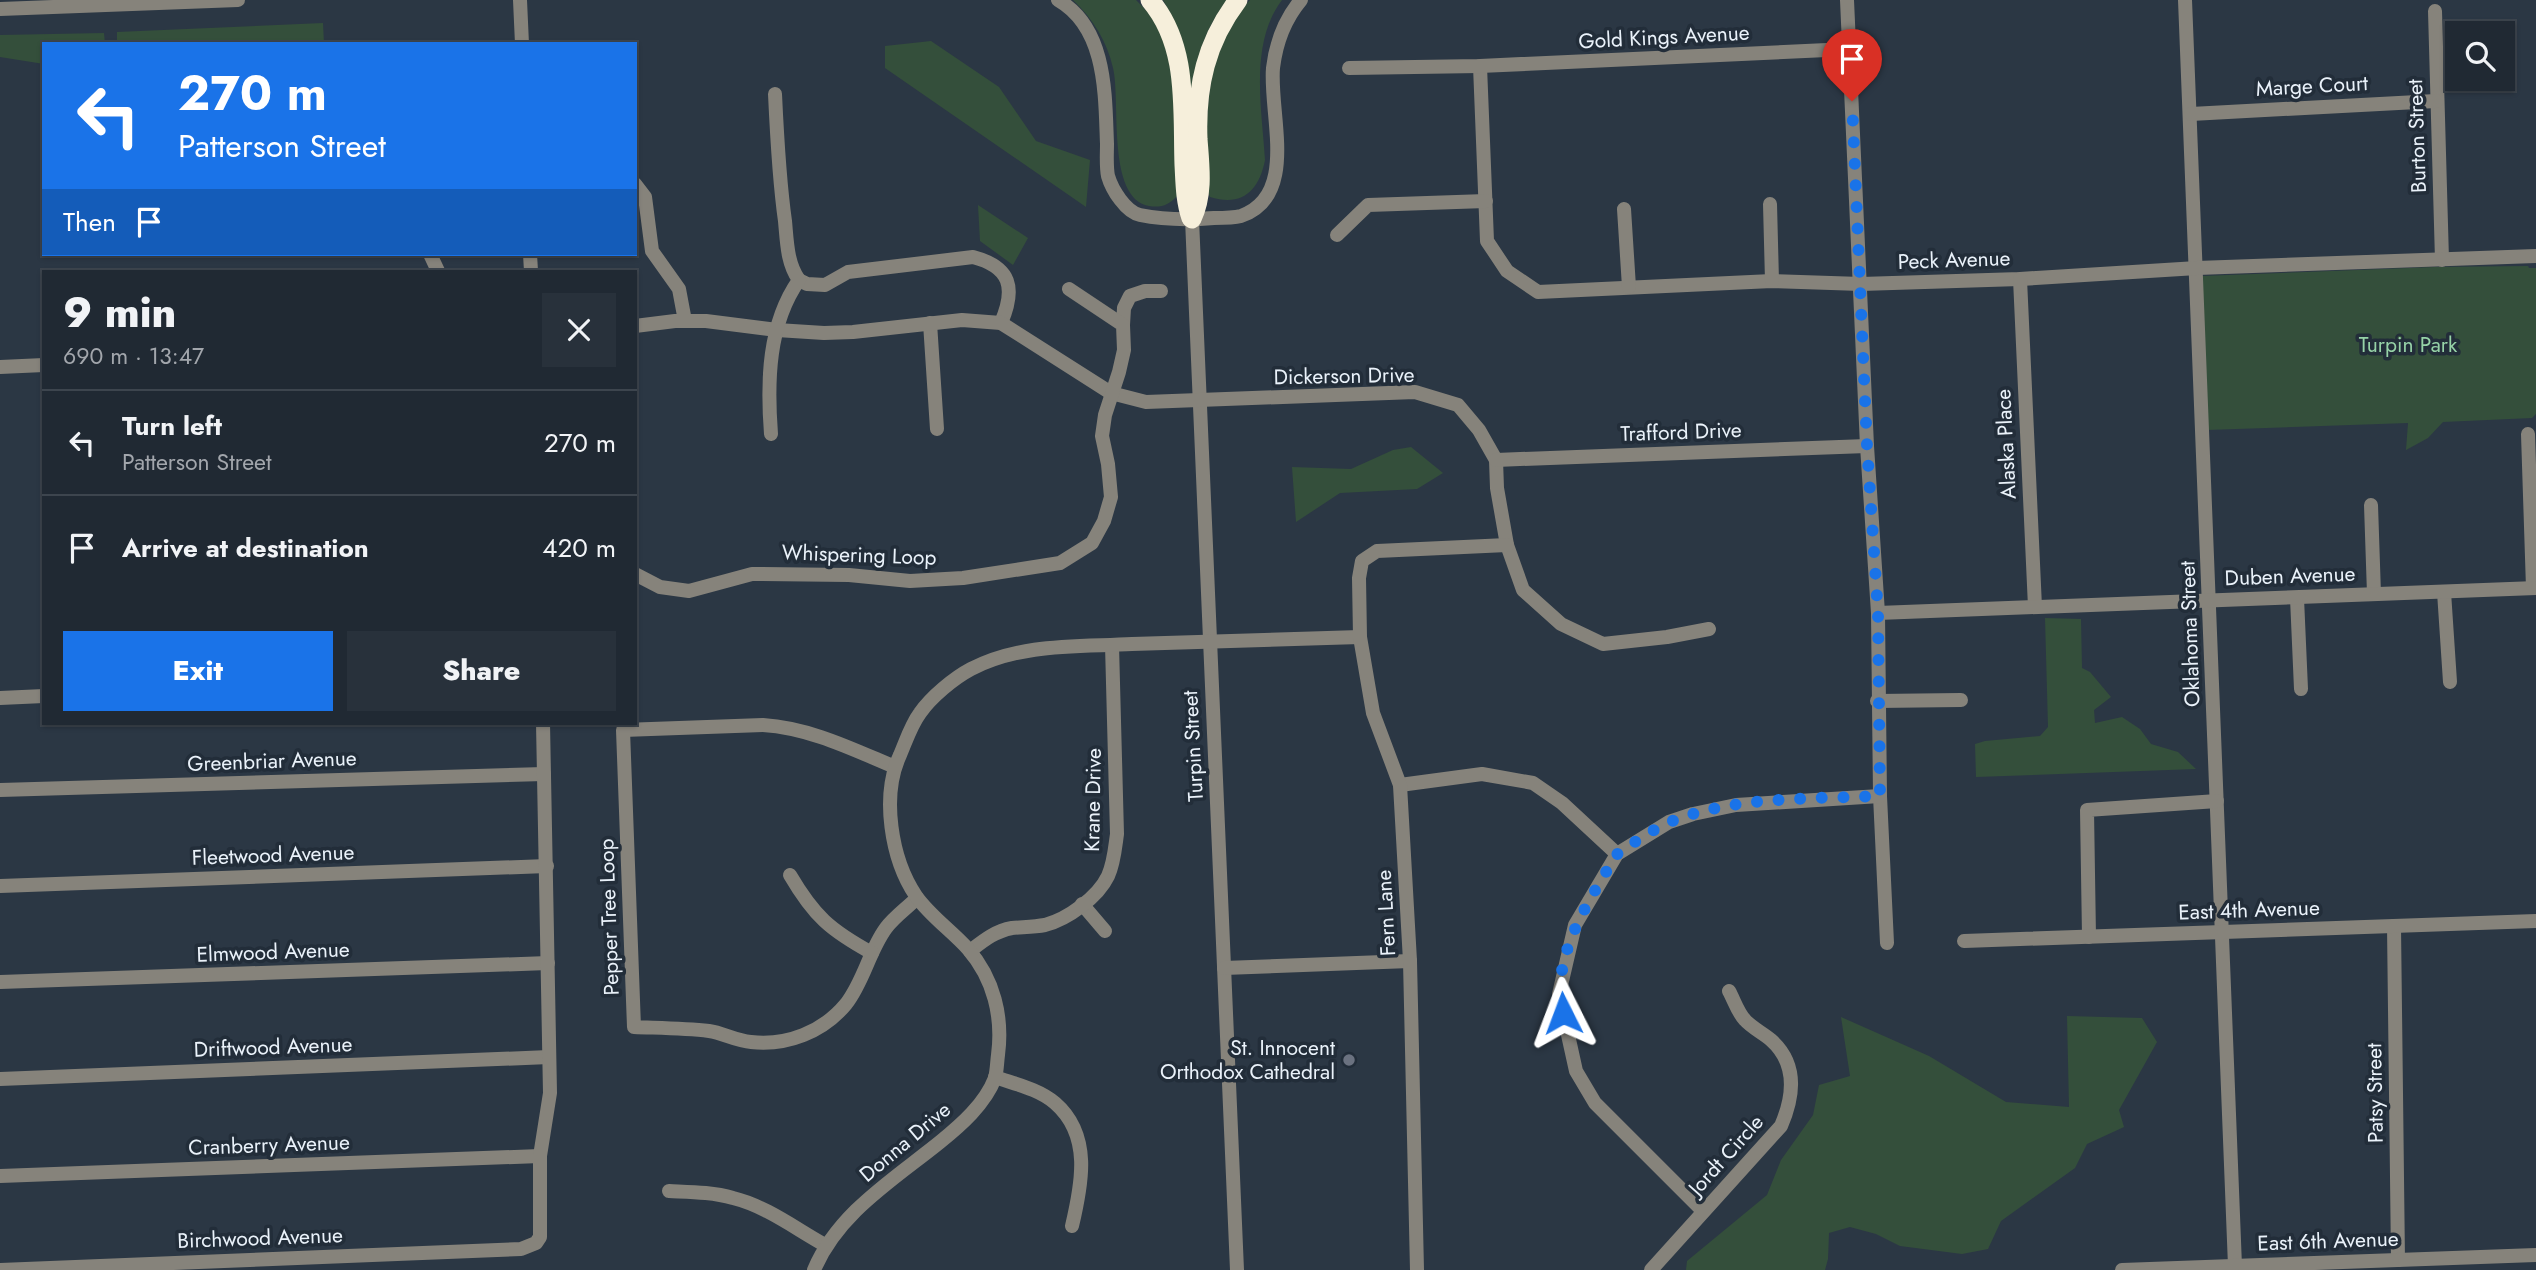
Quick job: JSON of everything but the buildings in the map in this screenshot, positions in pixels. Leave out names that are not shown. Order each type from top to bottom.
[{"type":"highway","points":[[1150,0],[1165,19],[1180,63],[1185,189],[1187,208],[1192,219]]},
{"type":"highway","points":[[1192,219],[1198,207],[1200,190],[1200,83],[1214,39],[1238,0]]},
{"type":"street","points":[[0,9],[238,0]]},
{"type":"street","points":[[520,0],[522,42]]},
{"type":"street","points":[[1058,0],[1069,6],[1085,26],[1097,50],[1104,80],[1108,176],[1117,195],[1134,214],[1161,219],[1238,217],[1255,209],[1271,192],[1277,171],[1273,69],[1279,37],[1301,0]]},
{"type":"street","points":[[1847,0],[1867,446],[1878,613],[1877,701],[1886,943]]},
{"type":"street","name":"Oklahoma Street","points":[[2185,0],[2235,1266]]},
{"type":"street","name":"Burton Street","points":[[2435,11],[2442,260]]},
{"type":"street","name":"Gold Kings Avenue","points":[[1349,68],[1480,66],[1849,50]]},
{"type":"street","name":"Peck Avenue","points":[[1480,66],[1486,241],[1507,271],[1538,292],[1772,281],[1861,284],[2020,279],[2197,268],[2536,256]]},
{"type":"street","points":[[637,326],[706,321],[777,330],[853,332],[962,320],[1001,323],[1010,304],[1010,289],[1003,272],[990,262],[973,257],[848,272],[824,285],[807,284],[799,280],[791,269],[788,249],[778,170],[775,94]]},
{"type":"street","name":"Marge Court","points":[[2191,114],[2436,101]]},
{"type":"street","points":[[637,187],[645,197],[652,251],[679,289],[685,321]]},
{"type":"street","points":[[1337,235],[1368,205],[1486,201]]},
{"type":"street","points":[[1770,204],[1772,281]]},
{"type":"street","points":[[1624,209],[1629,287]]},
{"type":"street","name":"Turpin Street","points":[[1192,219],[1237,1270]]},
{"type":"street","name":"Alaska Place","points":[[2020,279],[2035,607]]},
{"type":"street","points":[[771,434],[771,363],[777,330],[781,310],[799,280]]},
{"type":"street","points":[[1069,289],[1123,325]]},
{"type":"street","name":"Whispering Loop","points":[[637,575],[660,587],[689,591],[752,574],[849,575],[910,581],[962,578],[1060,563],[1092,543],[1104,521],[1111,497],[1102,436],[1105,415],[1124,350],[1124,308],[1130,296],[1145,291],[1161,291]]},
{"type":"street","points":[[930,323],[937,429]]},
{"type":"street","name":"Dickerson Drive","points":[[1001,323],[1111,393],[1146,402],[1415,393],[1458,405],[1479,430],[1496,460],[1497,488],[1507,545],[1523,590],[1561,624],[1602,644],[1709,629]]},
{"type":"street","points":[[0,367],[42,365]]},
{"type":"street","points":[[2528,433],[2534,588]]},
{"type":"street","name":"Trafford Drive","points":[[1496,460],[1867,446]]},
{"type":"street","points":[[2371,505],[2374,594]]},
{"type":"street","name":"Fern Lane","points":[[1417,1270],[1410,961],[1400,785],[1373,713],[1360,637],[1359,578],[1362,561],[1377,551],[1507,545]]},
{"type":"street","name":"Duben Avenue","points":[[1878,613],[2534,588]]},
{"type":"street","points":[[2445,592],[2450,682]]},
{"type":"street","points":[[2297,598],[2301,689]]},
{"type":"street","name":"Donna Drive","points":[[814,1270],[825,1245],[844,1220],[959,1126],[977,1107],[995,1077],[1000,1021],[986,976],[970,951],[917,898],[904,873],[892,824],[891,798],[895,766],[920,713],[943,689],[968,670],[995,657],[1028,649],[1360,637]]},
{"type":"street","name":"Krane Drive","points":[[970,951],[991,935],[1009,929],[1046,925],[1072,912],[1107,878],[1114,858],[1117,834],[1112,645]]},
{"type":"street","points":[[0,698],[42,696]]},
{"type":"street","points":[[1877,701],[1961,700]]},
{"type":"street","points":[[540,1156],[550,1093],[543,725]]},
{"type":"street","name":"Pepper Tree Loop","points":[[895,766],[812,733],[787,726],[623,730],[634,1027],[713,1032],[751,1042],[787,1040],[808,1034],[826,1024],[846,1003],[887,927],[917,898]]},
{"type":"street","name":"Greenbriar Avenue","points":[[0,790],[544,774]]},
{"type":"street","points":[[1400,785],[1482,774],[1533,783],[1562,803],[1616,855]]},
{"type":"street","points":[[1703,1211],[1595,1103],[1576,1071],[1559,994],[1575,925],[1616,855],[1669,822],[1736,805],[1880,796]]},
{"type":"street","points":[[2089,937],[2087,810],[2217,801]]},
{"type":"street","name":"Fleetwood Avenue","points":[[0,886],[547,866]]},
{"type":"street","points":[[790,875],[820,919],[840,935],[872,953]]},
{"type":"street","points":[[1082,904],[1105,931]]},
{"type":"street","name":"East 4th Avenue","points":[[1964,941],[2536,921]]},
{"type":"street","name":"Patsy Street","points":[[2394,926],[2398,1260]]},
{"type":"street","points":[[1224,968],[1410,961]]},
{"type":"street","name":"Elmwood Avenue","points":[[0,982],[548,963]]},
{"type":"street","name":"Jordt Circle","points":[[1651,1270],[1781,1126],[1789,1107],[1793,1081],[1787,1060],[1773,1042],[1744,1019],[1729,991]]},
{"type":"street","name":"Driftwood Avenue","points":[[0,1079],[548,1057]]},
{"type":"street","points":[[995,1077],[1034,1090],[1055,1102],[1073,1123],[1080,1146],[1082,1173],[1072,1226]]},
{"type":"street","name":"Cranberry Avenue","points":[[0,1176],[540,1156]]},
{"type":"street","name":"Birchwood Avenue","points":[[0,1270],[521,1249],[536,1243],[540,1237],[540,1156]]},
{"type":"street","points":[[669,1191],[710,1193],[735,1198],[756,1206],[825,1245]]},
{"type":"street","name":"East 6th Avenue","points":[[2122,1270],[2536,1255]]},
{"type":"green space","points":[[1073,0],[1136,0],[1153,17],[1160,29],[1170,66],[1175,110],[1177,196],[1168,204],[1149,206],[1135,199],[1126,186],[1118,146],[1113,68],[1098,31]]},
{"type":"green space","points":[[1163,0],[1227,0],[1205,38],[1190,107],[1179,39]]},
{"type":"green space","points":[[1250,0],[1282,0],[1272,17],[1261,56],[1260,99],[1265,160],[1258,180],[1247,194],[1240,198],[1221,200],[1210,197],[1206,188],[1210,88],[1223,41],[1234,20]]},
{"type":"green space","points":[[323,23],[324,42],[117,42],[117,32]]},
{"type":"green space","points":[[104,33],[105,42],[42,42],[42,64],[0,57],[0,35]]},
{"type":"green space","points":[[931,41],[999,87],[1036,141],[1090,160],[1086,207],[885,68],[885,46]]},
{"type":"green space","points":[[978,205],[1028,238],[1013,265],[980,241]]},
{"type":"green space","name":"Turpin Park","points":[[2528,266],[2536,268],[2536,414],[2532,418],[2443,422],[2428,438],[2406,450],[2408,423],[2207,430],[2202,276]]},
{"type":"green space","points":[[1411,447],[1443,473],[1417,489],[1340,493],[1296,522],[1292,467],[1351,469],[1393,450]]},
{"type":"green space","points":[[2045,618],[2081,619],[2082,668],[2090,672],[2111,697],[2094,710],[2095,723],[2122,717],[2140,729],[2151,744],[2178,752],[2196,769],[1976,777],[1975,744],[2040,736],[2048,727]]},
{"type":"green space","points":[[2067,1016],[2142,1018],[2157,1042],[2119,1110],[2124,1127],[2087,1144],[2075,1168],[2001,1221],[1988,1249],[1962,1254],[1900,1246],[1876,1234],[1850,1227],[1829,1233],[1825,1270],[1686,1270],[1687,1261],[1767,1195],[1781,1160],[1813,1115],[1819,1085],[1850,1076],[1841,1017],[1929,1056],[2006,1102],[2069,1107]]},
{"type":"place","name":"St. Innocent Orthodox Cathedral","points":[[1349,1060]]},
{"type":"route","points":[[1563,1013],[1559,994],[1575,925],[1616,855],[1627,847],[1669,822],[1736,805],[1880,796],[1878,613],[1867,446],[1852,101]]}]
